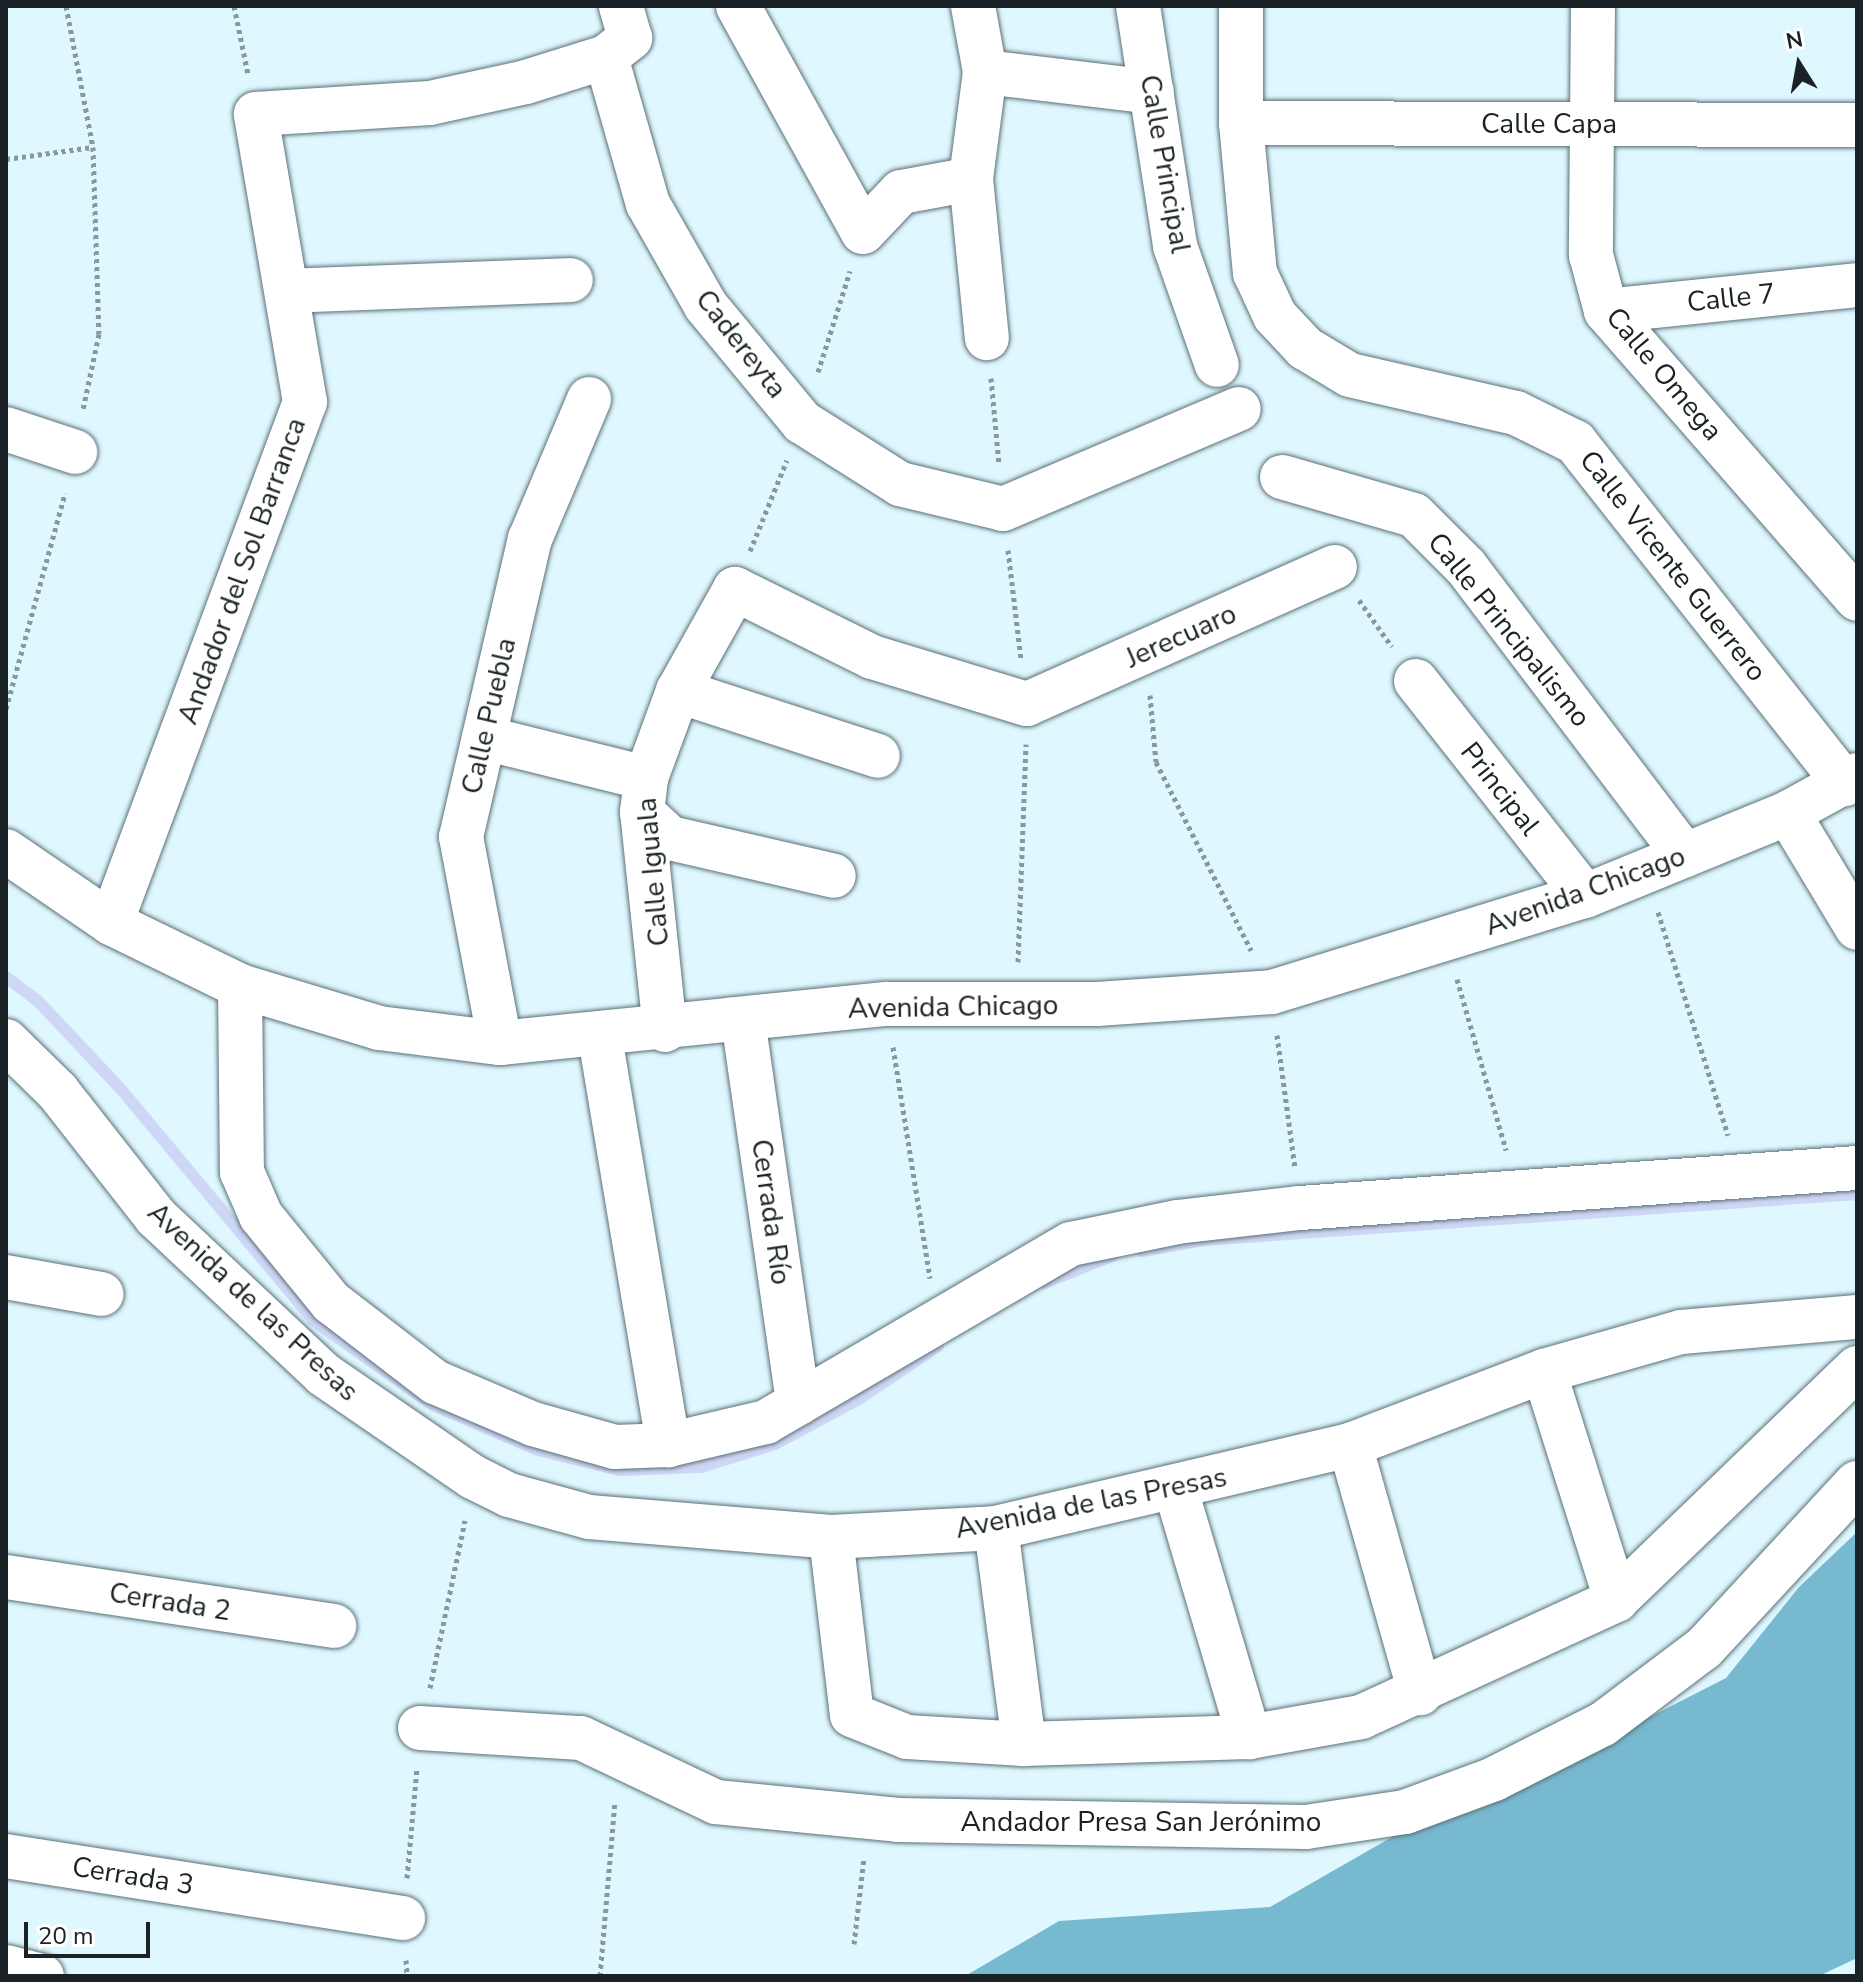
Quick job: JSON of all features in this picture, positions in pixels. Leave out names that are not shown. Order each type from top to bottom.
[{"type":"street","points":[[256,114],[430,103],[606,57],[630,38],[621,6]]},
{"type":"street","points":[[738,6],[863,232],[901,192],[971,179]]},
{"type":"street","points":[[973,6],[985,72],[971,179],[987,338]]},
{"type":"street","name":"Calle Principal","points":[[1138,6],[1175,246],[1217,365]]},
{"type":"street","name":"Calle Vicente Guerrero","points":[[1241,6],[1241,123],[1255,273],[1275,316],[1305,348],[1350,375],[1516,413],[1575,442],[1851,779]]},
{"type":"street","name":"Calle Omega","points":[[1593,6],[1589,125],[1591,255],[1606,311],[1852,583]]},
{"type":"street","name":"Cadereyta","points":[[606,57],[648,204],[706,306],[802,422],[900,484],[1003,509],[1239,409]]},
{"type":"street","points":[[985,72],[1152,92]]},
{"type":"street","name":"Andador del Sol Barranca","points":[[111,923],[305,402],[256,114]]},
{"type":"street","name":"Calle Capa","points":[[1241,123],[1857,125]]},
{"type":"street","points":[[288,291],[571,280]]},
{"type":"street","name":"Calle 7","points":[[1606,311],[1857,285]]},
{"type":"street","name":"Calle Puebla","points":[[500,1043],[461,837],[530,539],[589,399]]},
{"type":"street","points":[[6,429],[75,452]]},
{"type":"street","name":"Calle Principalismo","points":[[1282,477],[1414,515],[1466,567],[1685,855]]},
{"type":"street","name":"Jerecuaro","points":[[1027,704],[1335,567]]},
{"type":"street","name":"Calle Iguala","points":[[665,1030],[644,795],[678,691],[735,589],[872,657],[1027,704]]},
{"type":"street","name":"Principal","points":[[1416,681],[1585,896]]},
{"type":"street","points":[[678,691],[878,756]]},
{"type":"street","points":[[484,738],[644,795],[670,838],[834,876]]},
{"type":"street","name":"Avenida Chicago","points":[[6,851],[111,923],[240,986],[379,1028],[500,1043],[600,1037],[886,1004],[1097,1004],[1272,992],[1585,896],[1788,813],[1851,779]]},
{"type":"street","points":[[1788,813],[1857,928]]},
{"type":"street","points":[[240,986],[242,1172],[261,1216],[331,1302],[435,1382],[533,1424],[615,1447],[668,1445],[766,1422],[1071,1244],[1177,1222],[1300,1208],[1857,1168]]},
{"type":"street","name":"Cerrada Río","points":[[743,1020],[798,1403]]},
{"type":"street","points":[[600,1037],[668,1445]]},
{"type":"street","name":"Avenida de las Presas","points":[[6,1041],[58,1092],[156,1217],[323,1374],[411,1440],[509,1495],[589,1517],[831,1537],[996,1528],[1176,1490],[1350,1445],[1544,1371],[1681,1332],[1857,1317]]},
{"type":"street","points":[[6,1277],[101,1294]]},
{"type":"street","points":[[831,1537],[852,1715],[907,1737],[1024,1744],[1249,1737],[1361,1717],[1420,1693],[1616,1600],[1857,1368]]},
{"type":"street","points":[[1544,1371],[1616,1600]]},
{"type":"street","points":[[1350,1445],[1420,1693]]},
{"type":"street","name":"Andador Presa San Jerónimo","points":[[420,1728],[581,1738],[716,1802],[869,1814],[1306,1827],[1405,1812],[1494,1779],[1603,1724],[1704,1648],[1857,1483]]},
{"type":"street","points":[[1176,1490],[1249,1737]]},
{"type":"street","points":[[996,1528],[1024,1744]]},
{"type":"street","name":"Cerrada 2","points":[[6,1577],[334,1626]]},
{"type":"street","name":"Cerrada 3","points":[[6,1856],[403,1918]]},
{"type":"street","points":[[6,1967],[42,1976]]},
{"type":"path","points":[[6,709],[75,452],[99,334],[93,147],[66,6]]},
{"type":"path","points":[[234,6],[256,114]]},
{"type":"path","points":[[6,159],[93,147]]},
{"type":"path","points":[[1146,652],[1156,762],[1272,992],[1300,1208]]},
{"type":"path","points":[[1645,872],[1742,1178]]},
{"type":"path","points":[[1446,940],[1518,1194]]},
{"type":"path","points":[[886,1004],[937,1322]]},
{"type":"path","points":[[600,1976],[619,1756]]},
{"type":"path","points":[[854,1944],[869,1814]]},
{"type":"shaded area","points":[[1857,1532],[1857,1958],[1819,1976],[965,1976],[1059,1921],[1270,1907],[1392,1837],[1552,1767],[1726,1678],[1799,1587]]},
{"type":"waterway","points":[[6,977],[37,1000],[120,1088],[313,1320],[433,1405],[538,1450],[620,1470],[701,1467],[775,1444],[859,1399],[938,1346]]},
{"type":"waterway","points":[[1142,1251],[1204,1240],[1857,1194]]},
{"type":"waterway","points":[[1044,1283],[1112,1256]]}]
